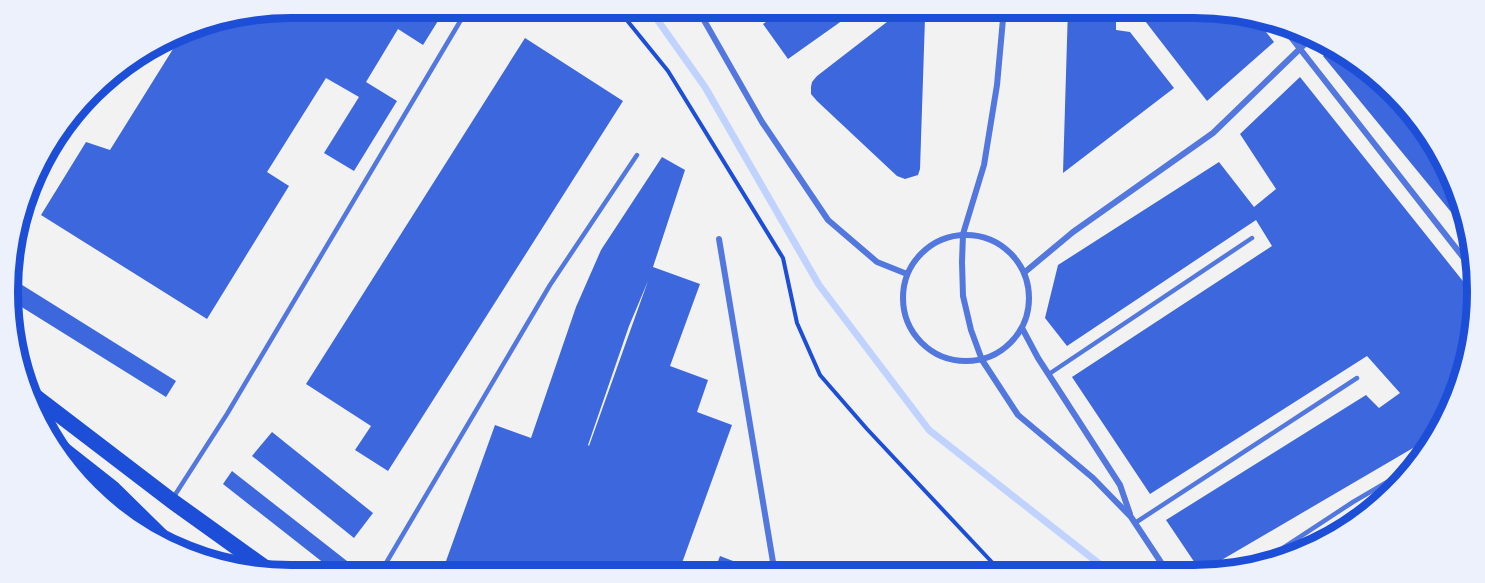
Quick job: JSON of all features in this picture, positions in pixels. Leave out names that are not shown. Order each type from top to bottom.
[{"type":"highway","points":[[41,401],[172,501],[259,563]]},
{"type":"highway","points":[[78,461],[112,489],[148,524]]},
{"type":"street","points":[[703,18],[762,122],[828,220],[877,262],[907,274]]},
{"type":"street","points":[[1003,18],[997,84],[984,165],[963,234],[963,296],[971,330],[981,360],[1018,415],[1093,478],[1133,520],[1163,565]]},
{"type":"street","points":[[1290,36],[1465,260]]},
{"type":"street","points":[[1025,272],[1073,232],[1213,133],[1306,43]]},
{"type":"street","points":[[963,234],[982,236],[1000,243],[1014,256],[1025,272],[1030,291],[1029,310],[1022,328],[1012,343],[998,354],[981,360],[962,362],[942,357],[925,347],[912,332],[904,314],[903,294],[907,274],[916,259],[929,246],[945,237],[963,234]]},
{"type":"street","points":[[719,239],[774,565]]},
{"type":"street","points":[[1022,328],[1049,375],[1120,485],[1133,520]]},
{"type":"lane","points":[[172,501],[233,404],[462,18]]},
{"type":"lane","points":[[385,565],[550,285],[637,155]]},
{"type":"lane","points":[[1049,375],[1252,238]]},
{"type":"lane","points":[[1133,520],[1357,378]]},
{"type":"lane","points":[[1279,551],[1393,479]]},
{"type":"path","points":[[625,18],[668,71],[783,258],[797,323],[820,375],[867,429],[995,565]]},
{"type":"building","points":[[440,18],[423,45],[398,29],[366,82],[397,101],[354,171],[324,153],[359,97],[326,78],[267,172],[289,186],[207,319],[41,215],[86,142],[110,150],[176,44],[187,39],[221,27],[256,20]]},
{"type":"building","points":[[772,18],[846,18],[788,59],[763,24]]},
{"type":"building","points":[[892,18],[925,18],[918,175],[905,179],[897,176],[817,101],[811,94],[811,87],[817,76]]},
{"type":"building","points":[[1068,18],[1116,18],[1116,30],[1130,32],[1174,88],[1063,173]]},
{"type":"building","points":[[1143,18],[1194,18],[1247,23],[1262,26],[1274,42],[1207,101]]},
{"type":"building","points":[[525,38],[623,101],[388,471],[355,450],[371,426],[306,384]]},
{"type":"building","points":[[1326,53],[1345,64],[1374,86],[1399,111],[1421,140],[1439,171],[1458,220],[1323,56]]},
{"type":"building","points":[[1300,77],[1467,286],[1465,327],[1458,362],[1446,396],[1421,444],[1215,564],[1196,565],[1166,520],[1366,395],[1379,408],[1400,393],[1367,356],[1150,494],[1072,377],[1272,246],[1256,220],[1067,346],[1045,318],[1058,265],[1219,162],[1254,207],[1276,189],[1240,134]]},
{"type":"building","points":[[662,157],[685,170],[653,267],[700,284],[670,366],[708,380],[697,412],[732,425],[681,565],[445,565],[495,425],[531,438],[576,307],[601,250]],"holes":[[[648,281],[589,446],[629,326]]]},
{"type":"building","points":[[18,284],[176,381],[166,397],[19,305]]},
{"type":"building","points":[[272,432],[373,513],[354,538],[252,456]]},
{"type":"building","points":[[232,471],[352,565],[326,565],[223,484]]},
{"type":"building","points":[[720,556],[744,565],[716,565]]},
{"type":"waterway","points":[[656,18],[705,87],[819,285],[929,430],[1101,565]]}]
